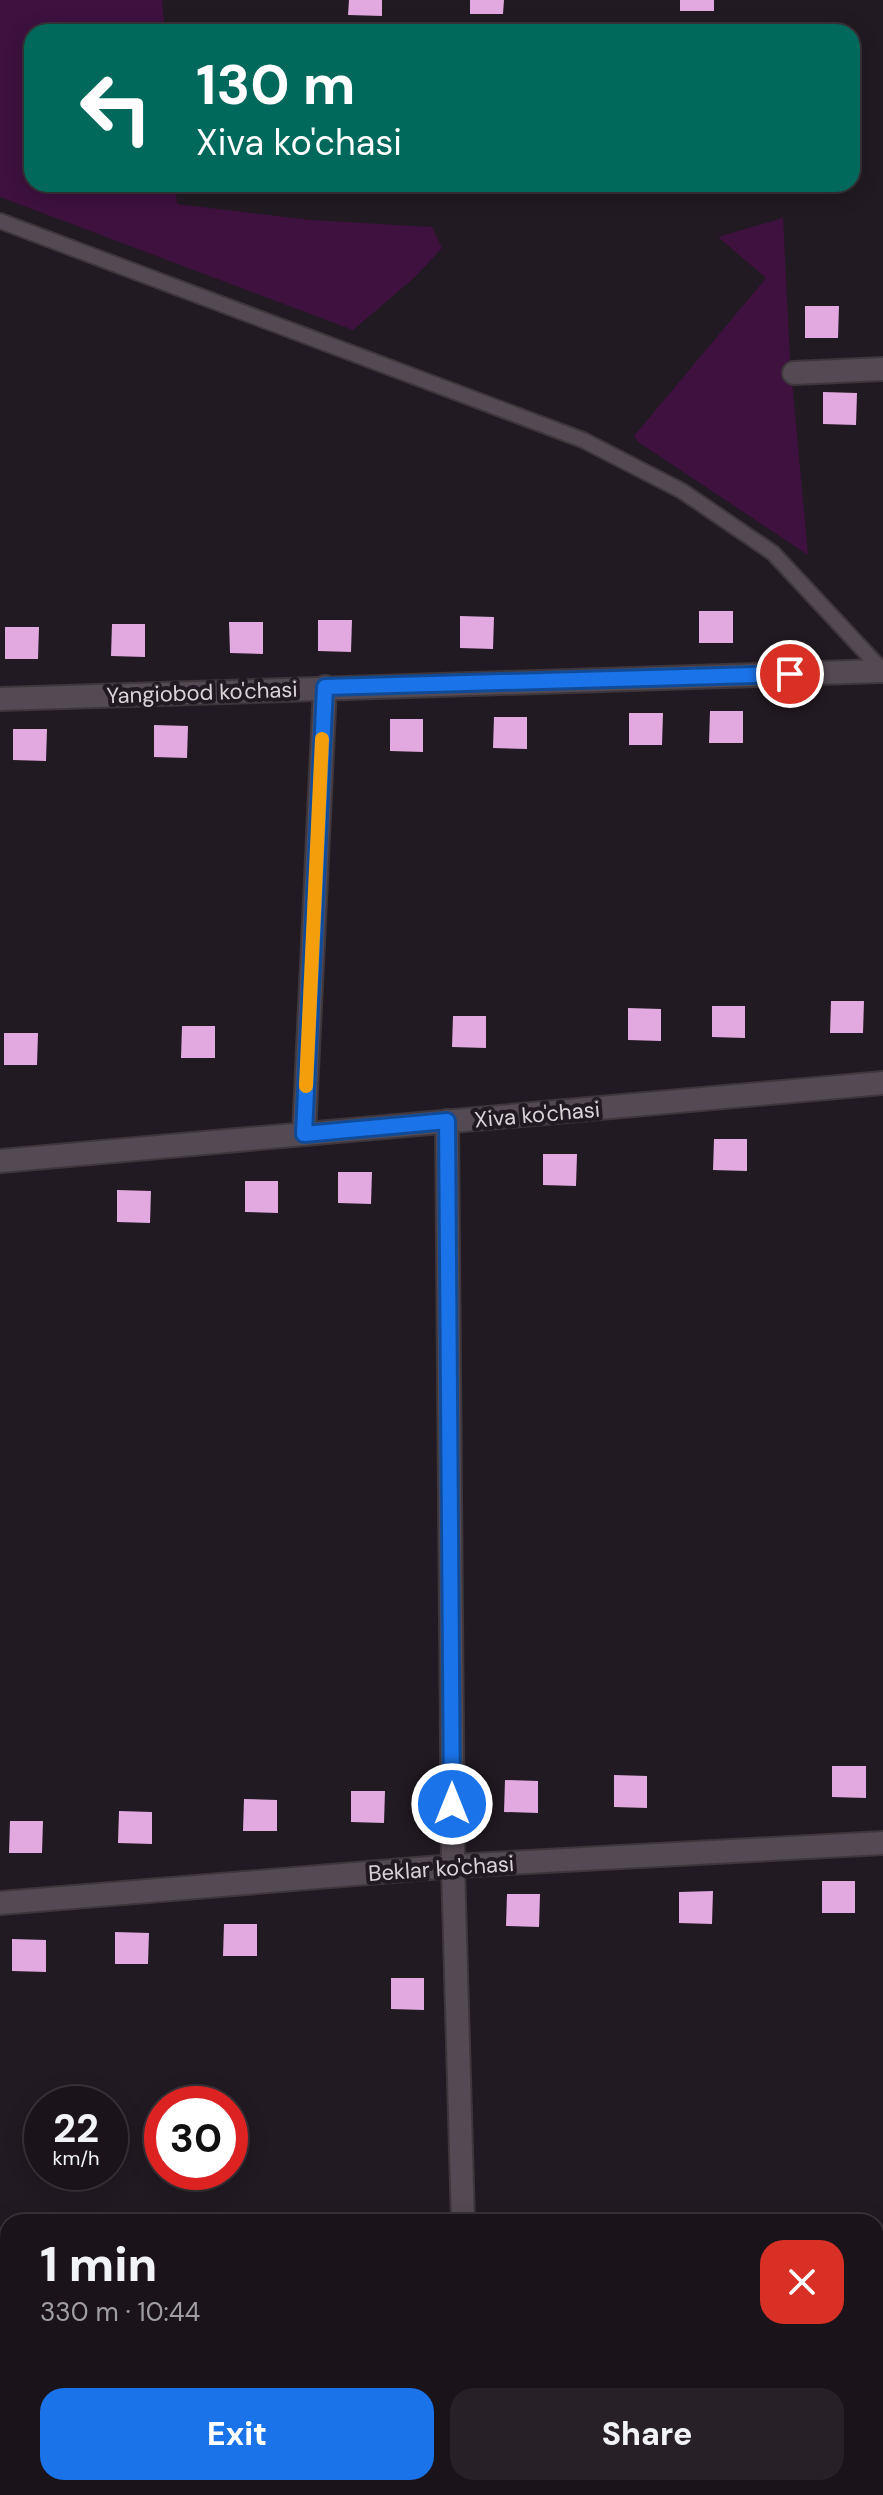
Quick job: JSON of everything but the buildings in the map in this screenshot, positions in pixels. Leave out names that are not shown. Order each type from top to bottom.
[{"type":"street","points":[[794,373],[883,369]]},
{"type":"street","name":"Yangiobod ko'chasi","points":[[0,699],[883,671]]},
{"type":"street","points":[[304,1134],[325,687]]},
{"type":"street","name":"Xiva ko'chasi","points":[[0,1161],[883,1083]]},
{"type":"street","points":[[447,1121],[453,1866],[463,2214]]},
{"type":"street","name":"Beklar ko'chasi","points":[[0,1903],[453,1866],[883,1843]]},
{"type":"lane","points":[[0,221],[597,447],[682,491],[773,553],[883,671]]},
{"type":"shaded area","points":[[0,0],[162,0],[164,24],[24,24],[24,192],[176,192],[177,204],[310,220],[432,227],[442,248],[415,277],[353,330],[0,197]]},
{"type":"shaded area","points":[[783,218],[790,359],[808,555],[638,442],[634,436],[766,278],[718,237]]},
{"type":"slow traffic","points":[[306,1086],[322,739]]},
{"type":"route","points":[[452,1804],[447,1121],[304,1134],[325,687],[790,674]]}]
